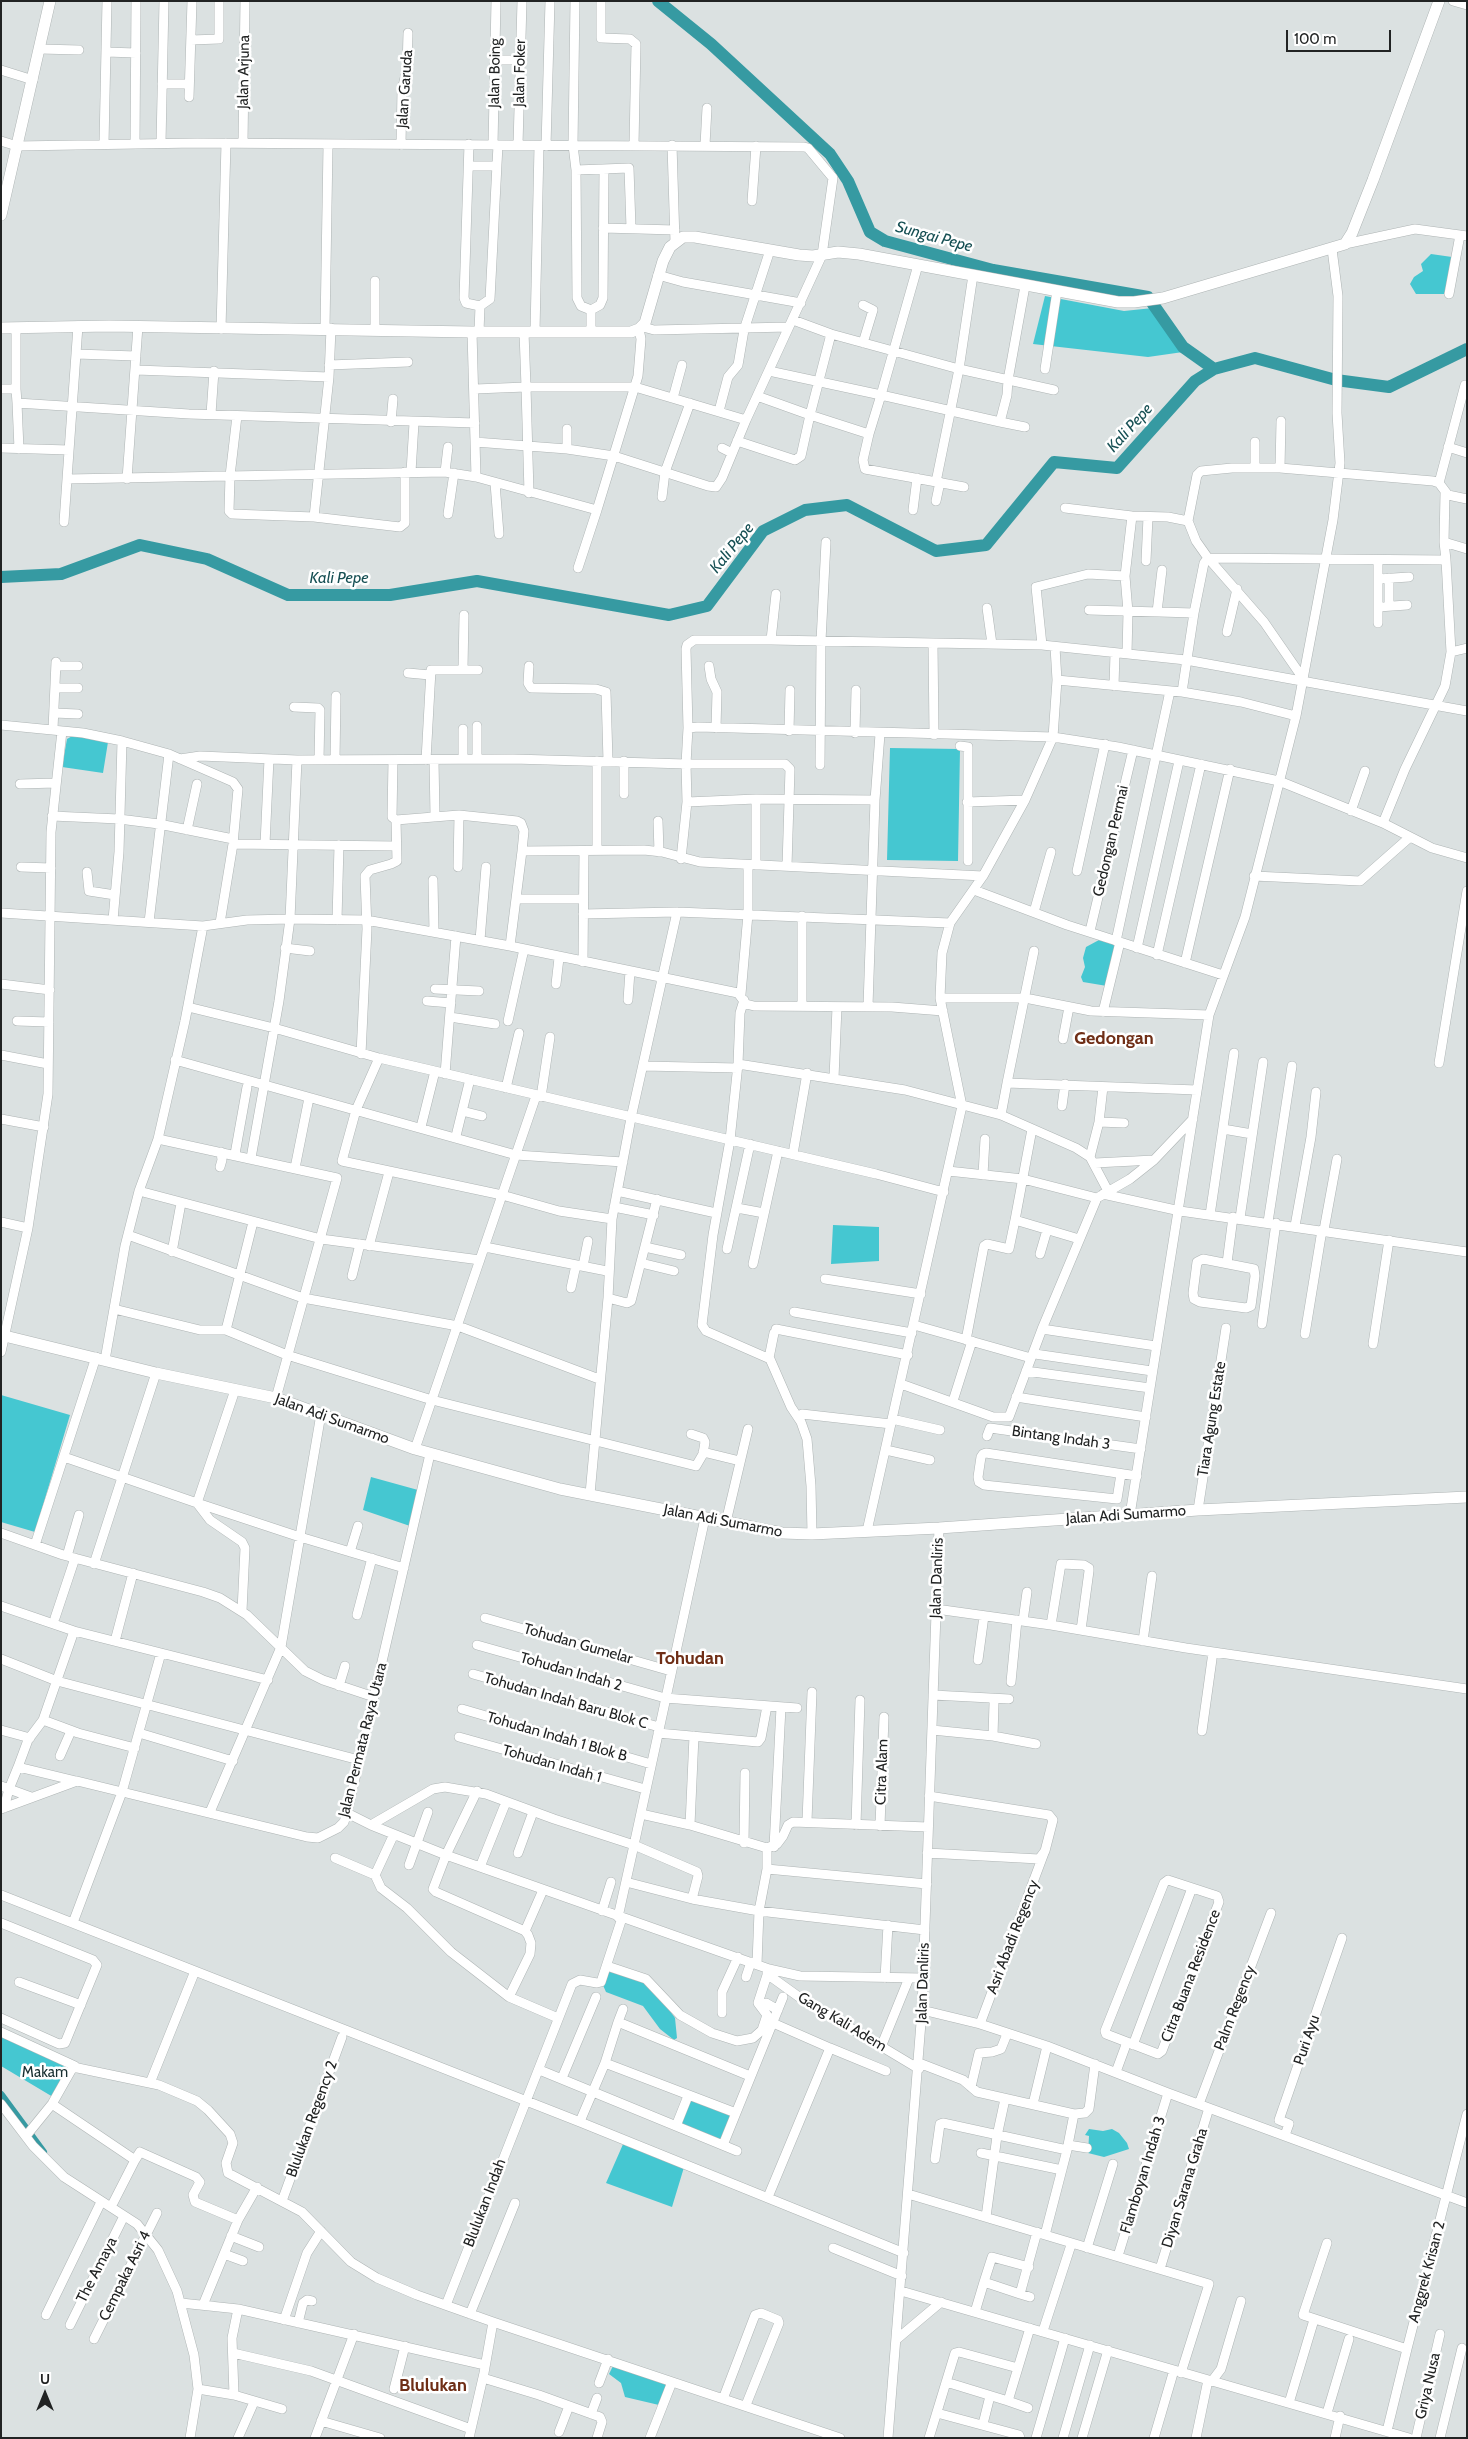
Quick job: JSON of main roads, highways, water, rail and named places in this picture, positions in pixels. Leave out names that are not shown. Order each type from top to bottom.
[{"type":"main road","points":[[1,215],[50,1]]},
{"type":"main road","points":[[1,328],[138,326],[221,329],[328,328],[476,332],[591,332],[641,328],[658,275],[667,254],[675,242],[684,237],[695,236],[799,255],[838,252],[859,254],[1025,286],[1125,302],[1163,298],[1344,244],[1352,233],[1373,180],[1439,1]]},
{"type":"main road","name":"Jalan Adi Sumarmo","points":[[3,1335],[156,1373],[276,1398],[430,1454],[560,1489],[590,1494],[704,1524],[726,1522],[782,1533],[812,1534],[939,1528],[1198,1510],[1467,1497]]},
{"type":"waterway","name":"Sungai Pepe","points":[[658,1],[711,44],[830,154],[848,181],[870,232],[885,241],[993,270],[1148,297],[1183,347],[1214,369]]},
{"type":"waterway","name":"Kali Pepe","points":[[1,577],[61,574],[140,545],[207,559],[288,595],[390,595],[477,581],[669,615],[707,606],[763,531],[805,510],[847,505],[936,551],[986,545],[1054,462],[1117,468],[1195,381],[1214,369],[1255,358],[1336,380],[1389,387],[1467,349]]},
{"type":"waterway","points":[[1,2095],[43,2152]]},
{"type":"district","name":"Gedongan","points":[[1114,1039]]},
{"type":"district","name":"Tohudan","points":[[690,1659]]},
{"type":"district","name":"Blulukan","points":[[433,2386]]},
{"type":"park label","name":"Makam","points":[[45,2073]]}]
